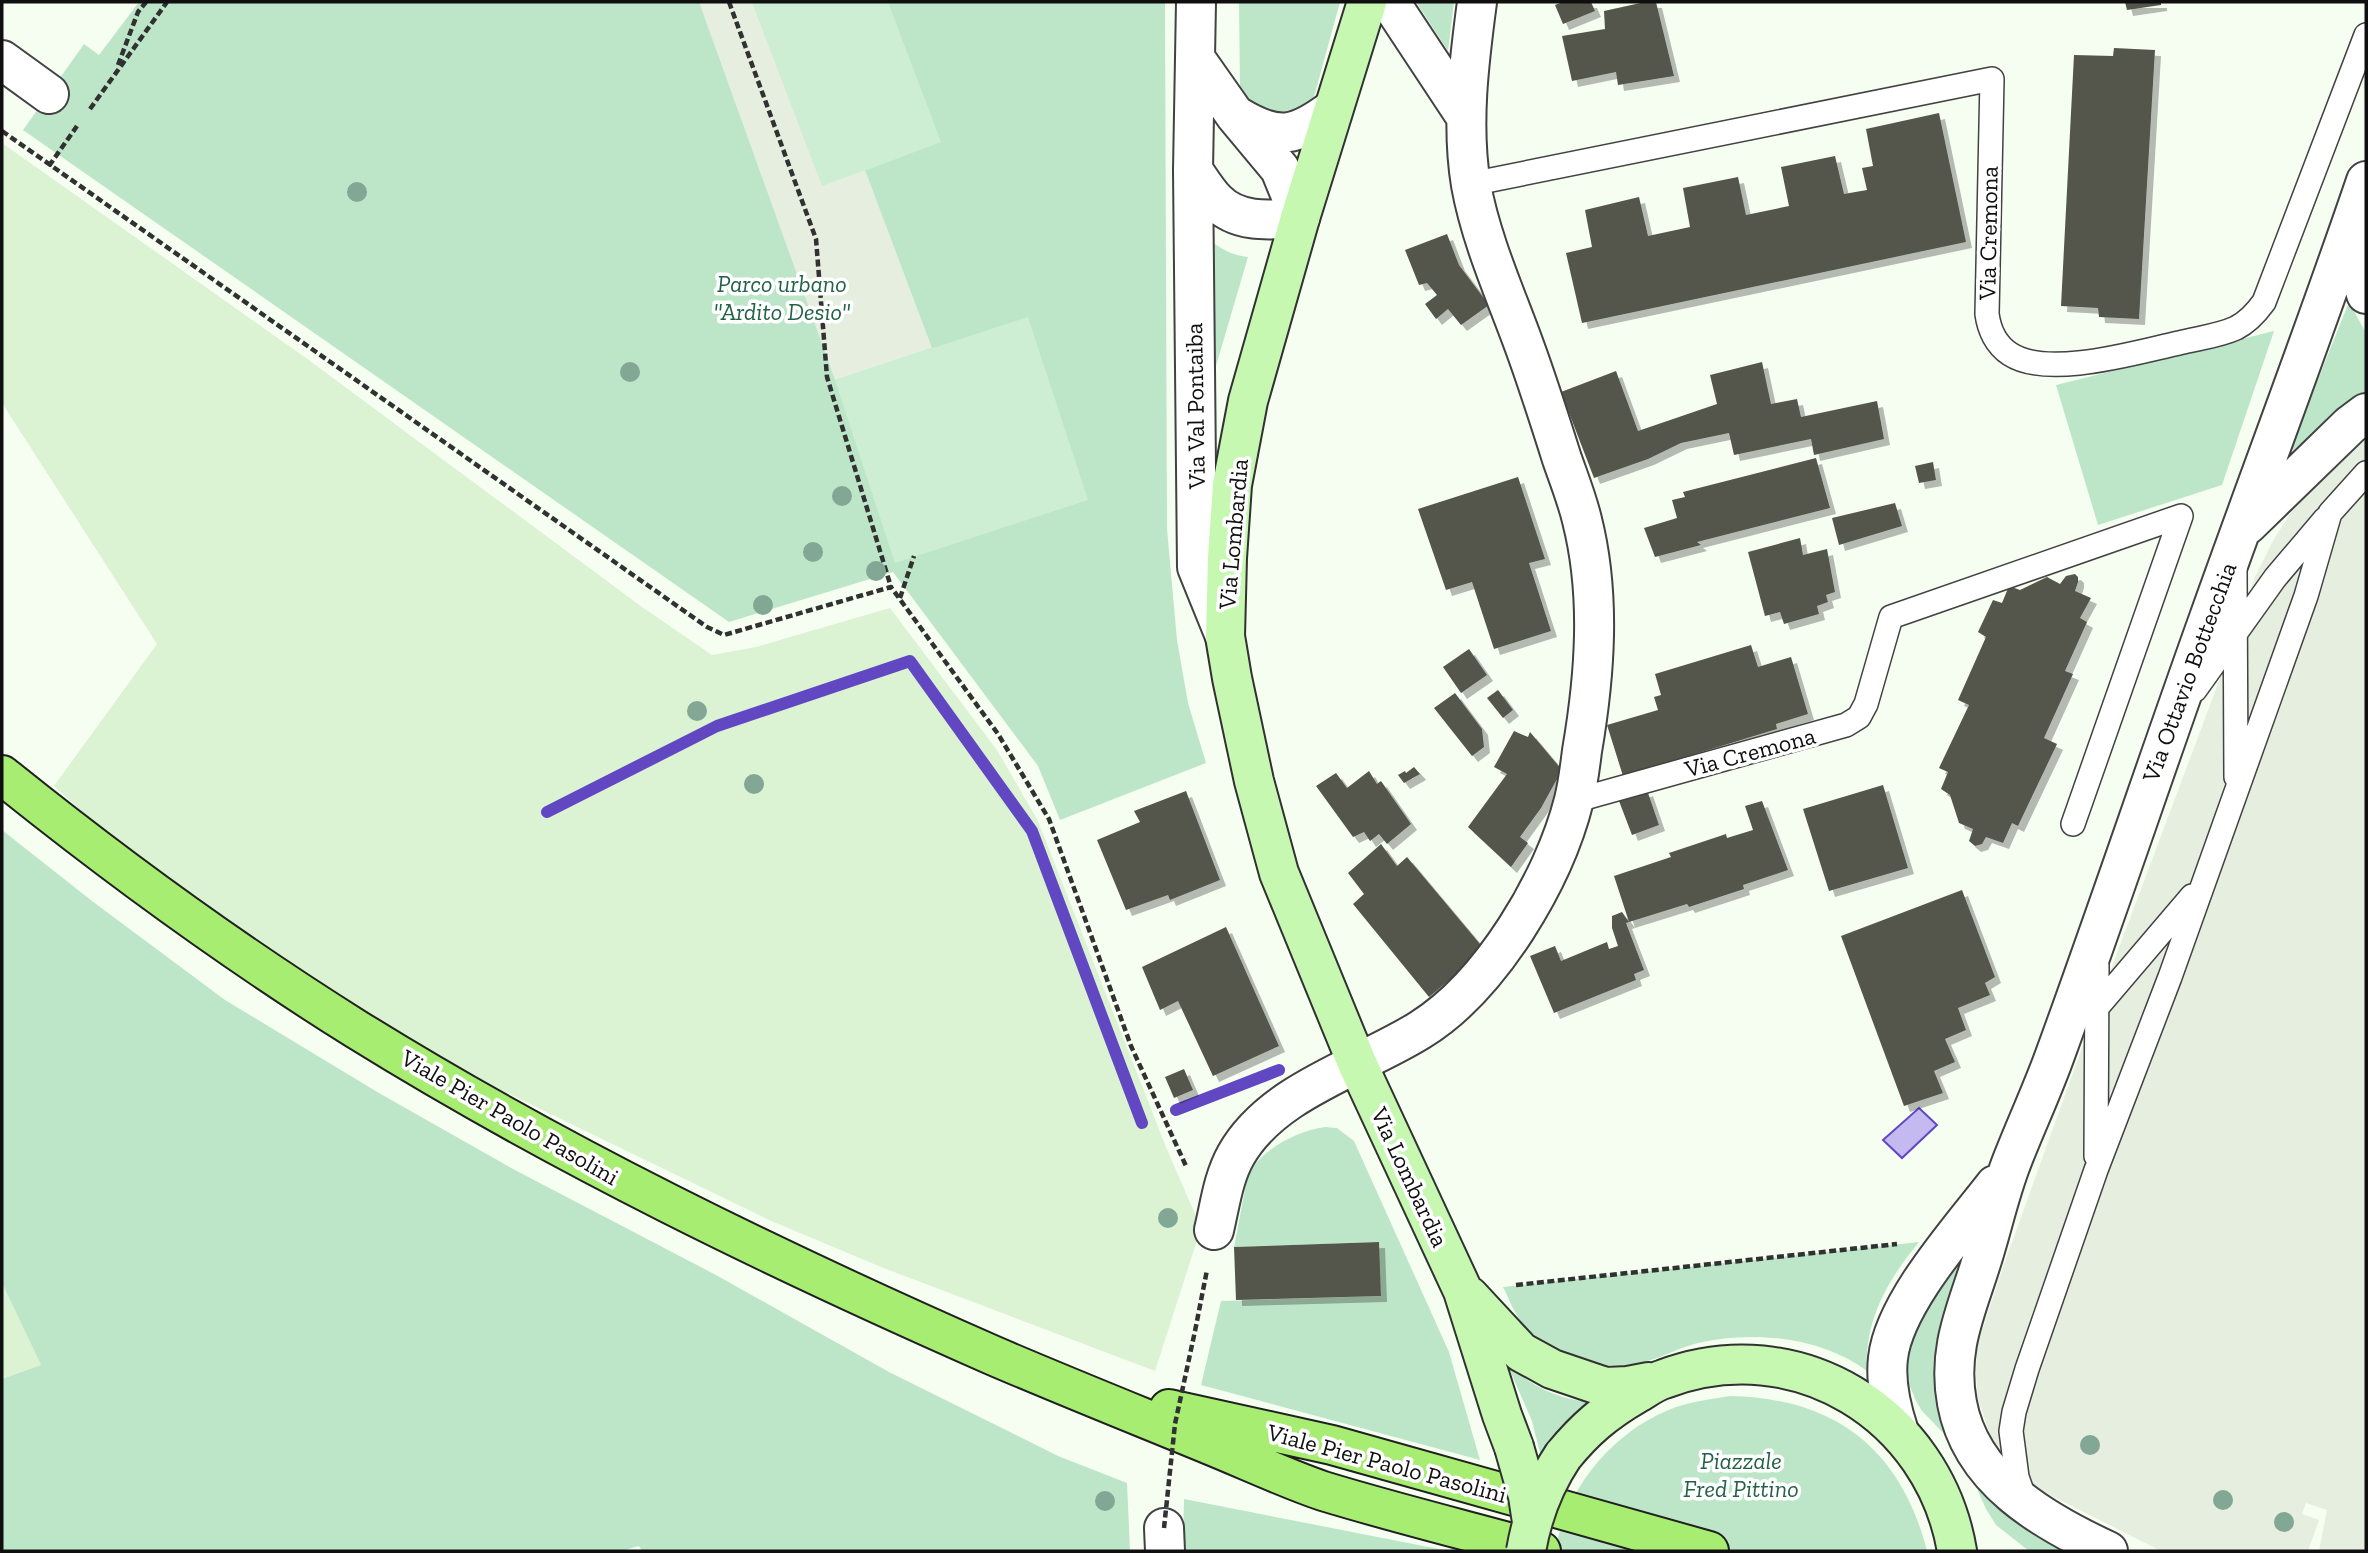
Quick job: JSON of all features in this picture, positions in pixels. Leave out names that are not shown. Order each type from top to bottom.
[{"type":"main road","name":"Viale Pier Paolo Pasolini","points":[[2,775],[105,858],[226,943],[356,1028],[500,1113],[645,1192],[786,1263],[1062,1385],[1319,1489],[1533,1541]]},
{"type":"main road","name":"Viale Pier Paolo Pasolini","points":[[1062,1385],[1332,1445],[1709,1551]]},
{"type":"street","name":"Via Val Pontaiba","points":[[1196,2],[1193,170],[1197,566],[1225,636]]},
{"type":"street","name":"Via Lombardia","points":[[1367,2],[1300,218],[1248,401],[1232,485],[1225,636],[1231,678],[1254,781],[1279,873],[1357,1063],[1464,1291],[1528,1496],[1533,1541]]},
{"type":"street","points":[[1390,2],[1466,117]]},
{"type":"street","points":[[1214,1230],[1224,1185],[1236,1155],[1259,1124],[1293,1099],[1421,1029],[1455,1003],[1493,962],[1528,911],[1556,851],[1574,801],[1590,704],[1595,625],[1591,564],[1582,519],[1482,230],[1471,184],[1466,117],[1476,2]]},
{"type":"street","points":[[1193,170],[1216,201],[1228,211],[1250,218],[1300,218],[1280,169],[1235,115],[1195,58]]},
{"type":"street","points":[[2,60],[49,94]]},
{"type":"street","points":[[1235,115],[1255,127],[1283,133],[1311,126],[1333,109]]},
{"type":"street","name":"Via Ottavio Bottecchia","points":[[2108,1551],[2073,1535],[2027,1506],[1996,1479],[1967,1435],[1957,1404],[1954,1371],[1957,1334],[2011,1163],[2055,1056],[2237,538],[2361,255],[2366,181]]},
{"type":"street","points":[[2237,538],[2350,425],[2366,413]]},
{"type":"street","name":"Via Ottavio Bottecchia","points":[[1899,1432],[1889,1404],[1888,1357],[1900,1317],[1914,1292],[2011,1163]]},
{"type":"street","name":"Via Lombardia","points":[[1464,1291],[1521,1352],[1552,1369],[1605,1387],[1628,1386],[1662,1379]]},
{"type":"street","points":[[1533,1541],[1549,1476],[1563,1456],[1605,1412],[1662,1379],[1698,1369],[1752,1365],[1807,1374],[1843,1389],[1867,1404],[1899,1432],[1918,1454],[1967,1539],[1979,1551]]},
{"type":"street","points":[[1943,1499],[1957,1551]]},
{"type":"lane","name":"Via Cremona","points":[[1471,184],[1992,79],[1987,314],[1990,330],[2010,354],[2028,361],[2059,364],[2097,361],[2226,332],[2248,321],[2256,313],[2263,302],[2366,35]]},
{"type":"lane","points":[[2171,723],[2275,578],[2366,473]]},
{"type":"lane","points":[[2027,1506],[2017,1477],[2011,1432],[2014,1412],[2096,1170],[2169,977],[2306,596],[2330,513]]},
{"type":"lane","name":"Via Cremona","points":[[1574,801],[1846,725],[1859,717],[1866,704],[1891,617],[2182,516],[2073,824]]},
{"type":"lane","points":[[2235,794],[2237,538]]},
{"type":"lane","points":[[2055,1056],[2201,885]]},
{"type":"lane","points":[[2096,1170],[2098,932]]},
{"type":"path","points":[[115,73],[138,12],[146,2]]},
{"type":"path","points":[[49,166],[167,2]]},
{"type":"path","points":[[729,2],[816,239],[827,377],[891,587],[998,734],[1049,819],[1131,1046],[1187,1169]]},
{"type":"path","points":[[2,131],[696,620],[723,635],[891,587]]},
{"type":"path","points":[[900,599],[914,556]]},
{"type":"path","points":[[1165,1540],[1175,1424],[1214,1230]]},
{"type":"path","points":[[1464,1291],[1905,1243]]},
{"type":"green space","name":"Parco urbano \"Ardito Desio\"","points":[[139,2],[1165,2],[1167,529],[1177,640],[1188,703],[1206,763],[1060,820],[1038,766],[893,572],[729,622],[23,130],[84,44],[99,55]]},
{"type":"green space","points":[[752,2],[888,2],[941,142],[822,187]]},
{"type":"green space","points":[[1239,2],[1340,2],[1314,97],[1307,110],[1261,118],[1240,90]]},
{"type":"green space","points":[[1416,2],[1454,2],[1448,51]]},
{"type":"green space","points":[[2,143],[306,358],[642,607],[712,655],[756,647],[890,608],[997,750],[1038,821],[1166,1147],[1201,1228],[1155,1371],[881,1267],[769,1220],[499,1089],[355,1007],[121,847],[54,786],[157,644],[2,403]]},
{"type":"green space","points":[[1207,238],[1226,251],[1248,257],[1206,400]]},
{"type":"green space","points":[[2349,302],[2366,333],[2366,396],[2288,454]]},
{"type":"green space","points":[[1028,317],[1088,500],[895,563],[835,380]]},
{"type":"green space","points":[[2274,331],[2222,485],[2098,525],[2056,385]]},
{"type":"green space","points":[[2,830],[225,1000],[379,1093],[513,1169],[716,1275],[889,1372],[1058,1456],[1127,1483],[1130,1551],[642,1551],[639,1546],[621,1551],[2,1551],[2,1379],[41,1365],[2,1283]]},
{"type":"green space","points":[[1325,1127],[1337,1128],[1354,1141],[1449,1352],[1480,1460],[1201,1385],[1221,1301],[1381,1296],[1378,1242],[1234,1247],[1248,1174],[1254,1165],[1271,1149],[1292,1137]]},
{"type":"green space","points":[[1919,1242],[1897,1271],[1880,1302],[1870,1335],[1867,1371],[1829,1350],[1786,1339],[1764,1337],[1698,1343],[1638,1363],[1590,1363],[1560,1353],[1534,1336],[1517,1315],[1503,1287]]},
{"type":"green space","points":[[1953,1262],[1968,1268],[1944,1398],[2072,1551],[2029,1551],[1996,1525],[1965,1462],[1951,1441],[1922,1411],[1909,1384],[1906,1361],[1908,1340]]},
{"type":"green space","points":[[2,1283],[41,1365],[2,1379]]},
{"type":"green space","points":[[1507,1364],[1545,1390],[1566,1398],[1589,1402],[1561,1428],[1542,1461],[1532,1421]]},
{"type":"green space","name":"Piazzale Fred Pittino","points":[[1730,1396],[1768,1399],[1801,1407],[1832,1419],[1858,1436],[1881,1458],[1900,1484],[1915,1515],[1927,1551],[1555,1551],[1561,1527],[1582,1483],[1614,1445],[1654,1417],[1676,1407]]},
{"type":"green space","points":[[1184,1499],[1449,1551],[1183,1551]]},
{"type":"shaded area","points":[[699,2],[752,2],[822,186],[865,170],[932,348],[835,380]]},
{"type":"shaded area","points":[[2366,439],[2366,1551],[2319,1551],[2327,1510],[2306,1503],[2302,1514],[2319,1520],[2308,1551],[2161,1551],[2030,1485],[1995,1449],[1978,1399],[1977,1346],[2096,1009],[2237,633],[2255,577],[2292,511],[2339,461]]},
{"type":"shaded area","points":[[1919,1108],[1937,1125],[1902,1158],[1883,1140]]},
{"type":"building","points":[[1563,2],[1591,2],[1595,11],[1563,24],[1555,5]]},
{"type":"building","points":[[1656,2],[1674,76],[1618,85],[1616,72],[1572,81],[1562,36],[1605,29],[1604,11]]},
{"type":"building","points":[[2125,2],[2161,2],[2161,5],[2127,10]]},
{"type":"building","points":[[2114,48],[2155,50],[2139,319],[2099,317],[2098,308],[2061,306],[2074,55],[2113,56]]},
{"type":"building","points":[[1939,113],[1966,242],[1582,323],[1566,253],[1592,247],[1585,210],[1639,197],[1648,236],[1690,227],[1683,188],[1738,177],[1746,215],[1789,206],[1781,167],[1835,156],[1844,194],[1867,190],[1862,168],[1873,166],[1866,129]]},
{"type":"building","points":[[1447,234],[1459,265],[1489,305],[1461,325],[1448,309],[1436,319],[1425,304],[1437,295],[1427,283],[1419,285],[1405,250]]},
{"type":"building","points":[[1762,362],[1771,404],[1797,399],[1801,417],[1877,401],[1884,439],[1814,455],[1811,439],[1734,455],[1729,433],[1681,443],[1648,459],[1594,478],[1561,392],[1616,371],[1638,431],[1717,404],[1710,375]]},
{"type":"building","points":[[1816,458],[1830,508],[1697,542],[1701,545],[1655,557],[1644,528],[1677,518],[1672,500],[1685,497],[1683,492]]},
{"type":"building","points":[[1933,462],[1936,480],[1919,483],[1915,466]]},
{"type":"building","points":[[1518,477],[1545,559],[1529,563],[1551,631],[1494,649],[1472,582],[1446,590],[1418,509]]},
{"type":"building","points":[[1895,503],[1902,526],[1839,545],[1832,518]]},
{"type":"building","points":[[1800,538],[1803,555],[1827,549],[1835,592],[1826,595],[1828,602],[1817,606],[1819,614],[1784,624],[1780,612],[1765,616],[1748,552]]},
{"type":"building","points":[[2075,574],[2078,582],[2075,591],[2091,598],[2080,618],[2087,622],[2065,671],[2073,674],[2044,738],[2057,744],[2018,826],[2012,823],[2003,843],[1986,837],[1982,844],[1975,846],[1969,841],[1973,829],[1959,823],[1950,795],[1941,789],[1948,772],[1939,768],[1969,705],[1958,700],[1986,637],[1978,632],[1993,600],[2002,603],[2009,586],[2020,590],[2047,577],[2060,584],[2066,576]]},
{"type":"building","points":[[1751,645],[1758,667],[1791,657],[1808,714],[1776,724],[1777,729],[1623,776],[1607,725],[1658,710],[1654,697],[1661,695],[1655,674]]},
{"type":"building","points":[[1469,649],[1487,675],[1461,693],[1443,667]]},
{"type":"building","points":[[1498,690],[1513,710],[1503,718],[1487,698]]},
{"type":"building","points":[[1455,693],[1482,729],[1484,747],[1472,756],[1434,708]]},
{"type":"building","points":[[1514,731],[1528,737],[1530,732],[1562,770],[1541,808],[1520,837],[1528,843],[1511,867],[1468,827],[1507,774],[1494,767]]},
{"type":"building","points":[[1414,767],[1420,774],[1404,783],[1398,775]]},
{"type":"building","points":[[1369,771],[1377,784],[1381,781],[1411,824],[1387,844],[1379,834],[1370,841],[1364,832],[1353,837],[1316,786],[1336,773],[1347,788]]},
{"type":"building","points":[[1883,785],[1908,868],[1829,891],[1803,809]]},
{"type":"building","points":[[1647,790],[1659,825],[1632,835],[1619,801]]},
{"type":"building","points":[[1186,791],[1220,880],[1170,900],[1168,895],[1126,910],[1097,840],[1140,822],[1134,811]]},
{"type":"building","points":[[1762,801],[1788,870],[1743,885],[1744,889],[1689,907],[1687,904],[1629,922],[1614,876],[1671,857],[1669,853],[1726,834],[1727,838],[1753,830],[1745,806]]},
{"type":"building","points":[[1381,844],[1397,866],[1407,857],[1485,950],[1429,997],[1353,904],[1364,894],[1348,873]]},
{"type":"building","points":[[1962,890],[1995,977],[1985,983],[1990,995],[1958,1008],[1966,1030],[1945,1039],[1955,1062],[1934,1071],[1943,1093],[1904,1106],[1841,936]]},
{"type":"building","points":[[1622,912],[1629,922],[1626,923],[1644,970],[1634,974],[1636,980],[1554,1013],[1530,956],[1555,946],[1561,961],[1607,942],[1609,949],[1618,946],[1612,928],[1612,916]]},
{"type":"building","points":[[1226,927],[1279,1046],[1213,1076],[1178,1001],[1160,1010],[1142,967]]},
{"type":"building","points":[[1184,1069],[1193,1090],[1174,1098],[1165,1077]]},
{"type":"building","points":[[1379,1242],[1381,1296],[1236,1300],[1234,1247]]},
{"type":"waterway","points":[[547,812],[717,726],[910,661],[1032,831],[1142,1123]]},
{"type":"waterway","points":[[1176,1110],[1279,1070]]}]
